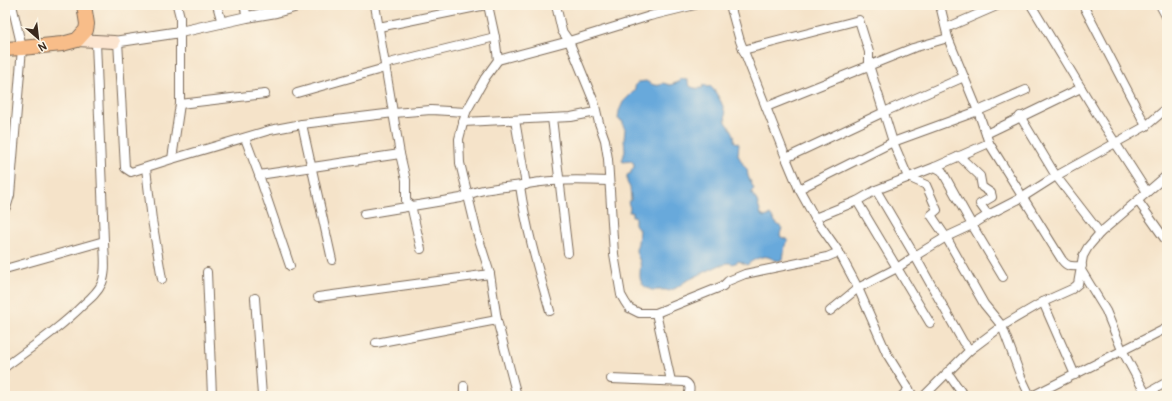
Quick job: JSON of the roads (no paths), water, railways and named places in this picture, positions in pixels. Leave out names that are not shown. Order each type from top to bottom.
[{"type":"highway","points":[[5,49],[62,44],[77,40],[86,30],[87,24],[84,5]]},
{"type":"main road","points":[[77,40],[108,42]]},
{"type":"street","points":[[5,209],[10,195],[22,48],[12,5]]},
{"type":"street","points":[[172,159],[180,104],[180,17],[177,5]]},
{"type":"street","points":[[217,5],[222,23]]},
{"type":"street","points":[[244,5],[247,17]]},
{"type":"street","points":[[108,42],[180,32],[247,17],[275,8],[301,5]]},
{"type":"street","points":[[375,5],[400,154],[406,180],[406,201],[412,205],[421,249]]},
{"type":"street","points":[[379,27],[487,5],[495,37],[498,60]]},
{"type":"street","points":[[556,5],[562,31],[569,41],[594,102],[605,140],[608,159],[614,254],[621,295],[629,308],[639,313],[656,313],[723,286],[728,281],[745,274],[827,257],[839,252]]},
{"type":"street","points":[[517,396],[497,320],[490,274],[477,233],[460,163],[459,139],[466,112],[485,78],[498,60],[569,41],[650,16],[695,5]]},
{"type":"street","points":[[730,5],[743,50],[799,189],[815,218],[839,252],[858,288],[887,354],[911,393],[902,396]]},
{"type":"street","points":[[940,5],[948,38],[978,111],[989,143],[1065,264],[1068,266],[1081,268]]},
{"type":"street","points":[[946,28],[999,5]]},
{"type":"street","points":[[1031,5],[1115,144],[1147,192]]},
{"type":"street","points":[[1083,5],[1146,126]]},
{"type":"street","points":[[1160,5],[1167,18]]},
{"type":"street","points":[[743,50],[859,20],[869,52],[869,65],[893,142],[908,177],[926,185],[937,210],[932,215],[984,304],[1002,326],[1021,377],[1031,396],[1167,328]]},
{"type":"street","points":[[297,93],[385,66],[495,37]]},
{"type":"street","points":[[766,107],[913,48],[948,38]]},
{"type":"street","points":[[108,42],[125,168],[131,172],[270,130],[302,124],[431,110],[466,112]]},
{"type":"street","points":[[5,367],[62,324],[95,294],[102,283],[105,272],[104,241],[108,42]]},
{"type":"street","points":[[786,158],[884,112],[964,77]]},
{"type":"street","points":[[986,134],[1020,116],[1081,88]]},
{"type":"street","points":[[799,189],[893,142],[978,111],[1026,90]]},
{"type":"street","points":[[180,104],[265,94]]},
{"type":"street","points":[[830,310],[858,288],[897,268],[946,237],[972,225],[988,214],[1023,197],[1056,176],[1146,126],[1167,108]]},
{"type":"street","points":[[463,122],[571,117],[596,112]]},
{"type":"street","points":[[1020,116],[1056,176],[1100,233]]},
{"type":"street","points":[[552,118],[556,164],[560,181],[568,253]]},
{"type":"street","points":[[515,120],[523,185],[524,210],[532,248],[550,310]]},
{"type":"street","points":[[302,124],[332,260]]},
{"type":"street","points":[[245,138],[290,266]]},
{"type":"street","points":[[815,218],[857,201],[876,190],[935,167],[989,143]]},
{"type":"street","points":[[259,175],[400,154]]},
{"type":"street","points":[[959,156],[980,176],[982,187],[991,193],[992,197],[980,204],[988,214]]},
{"type":"street","points":[[935,167],[942,171],[1003,277]]},
{"type":"street","points":[[146,168],[152,220],[162,279]]},
{"type":"street","points":[[924,396],[970,350],[1002,326],[1043,302],[1072,289],[1078,284],[1083,256],[1088,247],[1100,233],[1167,175]]},
{"type":"street","points":[[364,214],[460,198],[467,194],[484,190],[541,182],[584,180],[609,181]]},
{"type":"street","points":[[876,190],[963,342],[970,350]]},
{"type":"street","points":[[857,201],[930,323]]},
{"type":"street","points":[[1138,201],[1167,242]]},
{"type":"street","points":[[5,269],[104,241]]},
{"type":"street","points":[[1081,268],[1106,312],[1122,350],[1145,395],[1167,382]]},
{"type":"street","points":[[207,272],[212,396]]},
{"type":"street","points":[[318,297],[490,274]]},
{"type":"street","points":[[255,298],[262,396]]},
{"type":"street","points":[[1043,302],[1074,375]]},
{"type":"street","points":[[656,313],[670,381]]},
{"type":"street","points":[[376,343],[497,320]]},
{"type":"street","points":[[947,372],[964,396]]},
{"type":"street","points":[[611,379],[685,382],[688,384],[690,390],[688,396]]},
{"type":"street","points":[[464,386],[464,396]]},
{"type":"water","points":[[680,79],[688,80],[689,85],[695,88],[702,88],[704,86],[703,84],[708,87],[710,86],[717,94],[724,109],[726,122],[733,133],[734,141],[739,144],[738,155],[747,169],[748,176],[754,189],[751,192],[757,201],[761,215],[765,217],[770,215],[782,228],[780,235],[781,237],[788,240],[785,246],[783,259],[781,260],[777,261],[768,257],[763,257],[747,265],[739,261],[733,264],[727,263],[686,281],[669,291],[654,290],[645,286],[640,277],[640,262],[636,253],[639,230],[635,224],[635,216],[632,216],[632,212],[629,212],[630,208],[628,202],[631,200],[627,175],[631,173],[634,164],[631,161],[622,161],[625,151],[625,129],[623,122],[618,119],[619,111],[623,102],[634,91],[636,84],[639,82],[646,81],[654,85],[663,83],[670,85],[679,82]]}]
